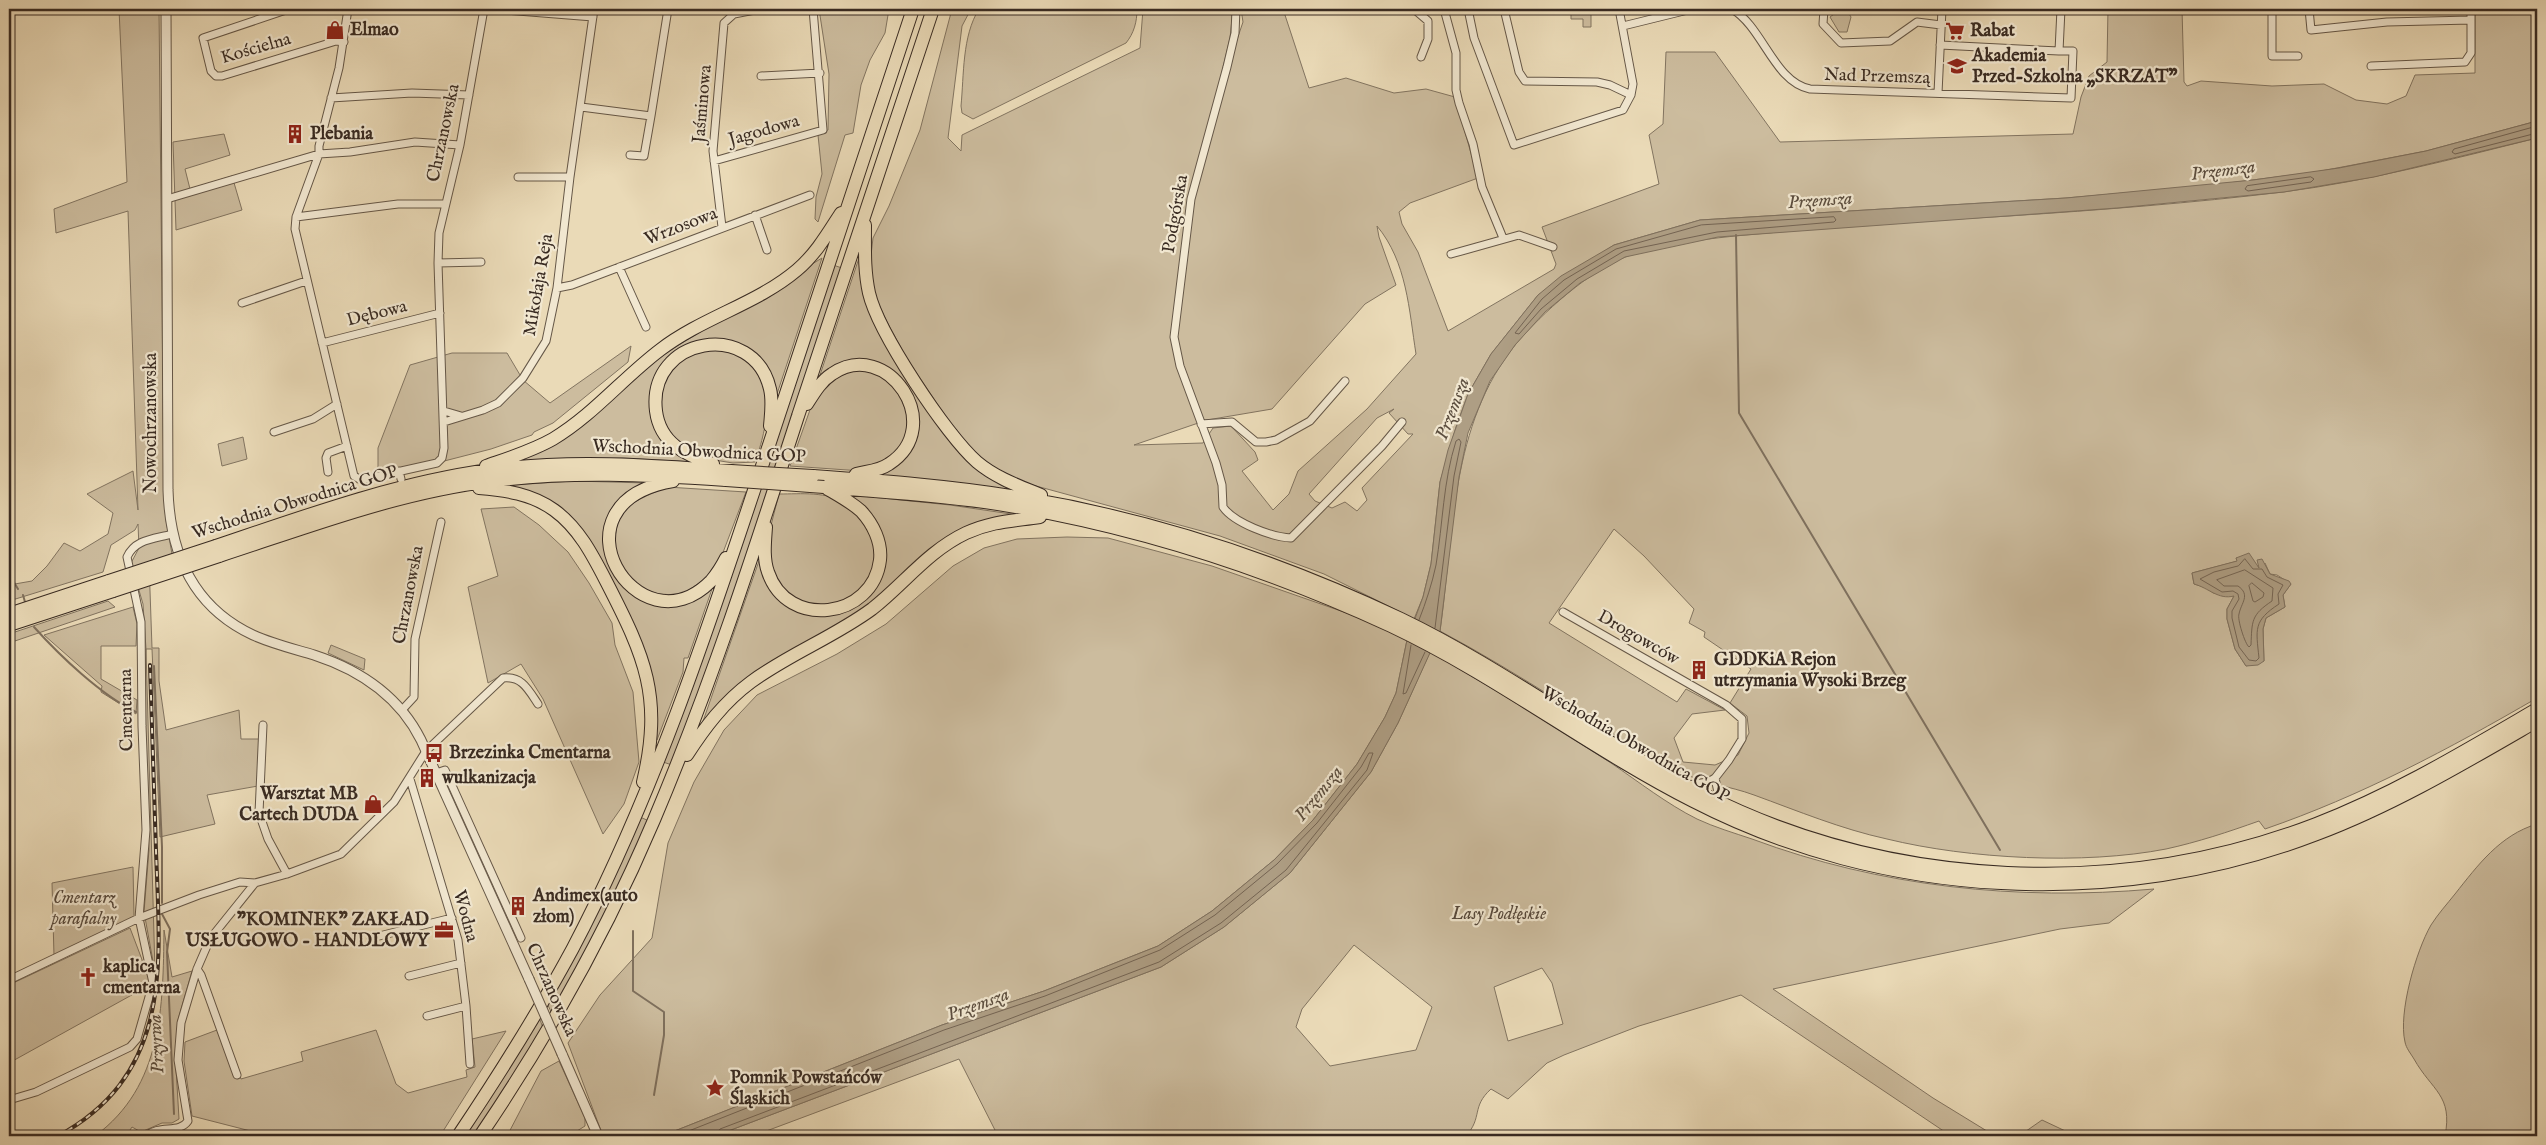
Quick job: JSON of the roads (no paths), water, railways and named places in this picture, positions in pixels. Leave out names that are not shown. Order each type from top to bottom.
[{"type":"highway","points":[[458,1136],[542,1005],[590,914],[634,819],[676,717],[737,542],[914,9]]},
{"type":"highway","points":[[480,1136],[528,1064],[569,994],[623,888],[671,780],[703,698],[769,505],[933,9]]},
{"type":"highway","points":[[457,481],[553,439],[587,414],[660,350],[691,329],[781,282],[816,251],[850,199]]},
{"type":"highway","points":[[671,780],[704,729],[727,702],[767,671],[858,619],[874,607],[929,556],[950,542],[980,527],[1053,509],[1040,495],[1007,481],[977,462],[944,422],[898,353],[881,323],[870,295],[864,263],[866,212]]},
{"type":"highway","points":[[729,475],[687,455],[671,444],[659,426],[655,404],[657,386],[665,369],[680,354],[702,345],[722,344],[740,350],[755,362],[767,378],[771,393],[772,411],[767,452]]},
{"type":"highway","points":[[798,418],[825,380],[845,368],[868,367],[879,370],[895,380],[904,390],[910,402],[913,420],[912,433],[902,452],[892,463],[881,469],[842,478]]},
{"type":"highway","name":"Wschodnia Obwodnica GOP","points":[[457,481],[496,469],[573,464],[655,465],[824,487],[1053,509]]},
{"type":"highway","name":"Wschodnia Obwodnica GOP","points":[[9,625],[111,586],[379,494],[457,481],[574,475],[691,478],[729,475],[813,476],[964,489],[1053,509],[1213,555],[1388,619],[1491,674],[1685,786],[1721,803],[1816,840],[1876,856],[1933,866],[2038,874],[2138,868],[2224,852],[2316,824],[2411,780],[2537,709]]},
{"type":"highway","points":[[691,478],[668,482],[642,491],[627,500],[616,514],[609,542],[612,559],[620,576],[634,590],[653,598],[671,600],[688,596],[713,579],[737,542]]},
{"type":"highway","points":[[457,481],[515,492],[542,502],[567,520],[594,558],[633,632],[646,669],[652,699],[652,738],[634,819]]},
{"type":"highway","points":[[769,505],[765,553],[768,574],[772,582],[784,597],[804,608],[822,611],[838,610],[856,601],[869,588],[879,566],[880,550],[873,529],[861,511],[824,487]]},
{"type":"highway","name":"Wschodnia Obwodnica GOP","points":[[9,614],[111,586]]},
{"type":"highway","name":"Wschodnia Obwodnica GOP","points":[[1491,674],[1665,786],[1739,823],[1818,851],[1879,866],[1938,877],[2009,883],[2068,884],[2143,878],[2214,865],[2272,850],[2313,836],[2374,810],[2450,771],[2537,721]]},
{"type":"street","name":"Nowochrzanowska","points":[[166,9],[168,490],[172,534],[176,551],[186,573],[206,601],[220,614],[253,635],[316,656],[356,673],[377,686],[402,710]]},
{"type":"street","name":"Kościelna","points":[[289,9],[203,38],[211,71],[216,76],[222,76],[336,41],[344,42]]},
{"type":"street","points":[[348,9],[344,42],[319,154],[296,217],[296,242],[356,479],[361,480],[399,471],[401,479]]},
{"type":"street","name":"Chrzanowska","points":[[399,471],[437,462],[442,458],[444,448],[438,263],[439,233],[460,146],[484,9]]},
{"type":"street","points":[[491,9],[593,18]]},
{"type":"street","name":"Mikołaja Reja","points":[[444,422],[483,410],[498,403],[536,361],[546,341],[557,288],[570,177],[594,9]]},
{"type":"street","points":[[630,155],[644,156],[668,9]]},
{"type":"street","name":"Jaśminowa","points":[[722,227],[714,161],[724,23],[734,14],[760,9]]},
{"type":"street","points":[[761,76],[820,73],[813,9]]},
{"type":"street","name":"Podgórska","points":[[1236,9],[1235,33],[1192,199],[1174,325],[1175,347],[1218,470],[1222,485],[1223,507],[1227,512],[1278,537],[1291,538],[1382,446],[1402,422]]},
{"type":"street","points":[[1414,9],[1426,18],[1429,28],[1421,57]]},
{"type":"street","points":[[1444,9],[1456,53],[1456,90],[1459,103],[1473,144],[1482,187],[1503,238]]},
{"type":"street","points":[[1468,9],[1476,45],[1514,145],[1623,110],[1631,95],[1632,72],[1619,9]]},
{"type":"street","points":[[1504,9],[1519,72],[1525,81],[1598,82],[1610,84],[1631,95]]},
{"type":"street","points":[[1623,26],[1692,9]]},
{"type":"street","name":"Nad Przemszą","points":[[1732,9],[1746,20],[1785,74],[1801,88],[1938,93],[1947,96],[2071,98],[2073,51],[2059,51]]},
{"type":"street","points":[[1824,9],[1823,24],[1841,43],[1890,42],[1917,22],[1941,25]]},
{"type":"street","points":[[1938,93],[1942,9]]},
{"type":"street","points":[[1940,45],[2059,51],[2062,9]]},
{"type":"street","points":[[2272,9],[2272,56],[2298,56]]},
{"type":"street","points":[[2309,9],[2311,30],[2387,22],[2471,20]]},
{"type":"street","points":[[2371,66],[2465,62],[2471,53],[2471,9]]},
{"type":"street","name":"Jagodowa","points":[[714,161],[823,130],[820,73]]},
{"type":"street","points":[[331,98],[412,93],[469,95]]},
{"type":"street","points":[[581,107],[651,116]]},
{"type":"street","points":[[167,200],[319,154],[350,152],[415,142],[460,146]]},
{"type":"street","points":[[518,177],[570,177]]},
{"type":"street","name":"Wrzosowa","points":[[557,288],[572,285],[810,194]]},
{"type":"street","points":[[296,217],[398,204],[445,204]]},
{"type":"street","points":[[755,215],[767,250]]},
{"type":"street","points":[[1451,254],[1519,235],[1553,247]]},
{"type":"street","points":[[438,263],[481,262]]},
{"type":"street","points":[[619,267],[646,327]]},
{"type":"street","points":[[242,303],[306,281]]},
{"type":"street","name":"Dębowa","points":[[322,343],[440,313]]},
{"type":"street","points":[[1201,424],[1232,422],[1256,442],[1276,440],[1310,421],[1345,381]]},
{"type":"street","points":[[274,432],[313,419],[337,404]]},
{"type":"street","points":[[444,411],[461,416]]},
{"type":"street","points":[[328,472],[326,458],[328,453],[347,446]]},
{"type":"street","name":"Chrzanowska","points":[[441,522],[415,639],[414,697],[402,710],[440,771],[521,938]]},
{"type":"street","name":"Cmentarna","points":[[9,1100],[36,1092],[102,1062],[130,1048],[137,1039],[153,983],[140,918],[146,830],[141,622],[127,557],[131,548],[137,544],[172,534]]},
{"type":"street","name":"Drogowców","points":[[1563,612],[1736,712],[1742,719],[1742,739],[1738,748],[1715,778]]},
{"type":"street","points":[[9,980],[158,910],[240,882],[255,883],[287,874],[341,854],[394,802],[426,751],[503,678],[513,677],[522,681],[538,704]]},
{"type":"street","points":[[263,725],[259,813],[268,839],[287,874]]},
{"type":"street","name":"Chrzanowska","points":[[440,771],[598,1136]]},
{"type":"street","points":[[1685,786],[1708,782],[1715,778],[1721,803]]},
{"type":"street","name":"Wodna","points":[[410,779],[452,918],[461,963],[470,1064]]},
{"type":"street","points":[[146,1136],[157,1129],[179,1128],[188,1121],[178,1060],[179,1039],[197,969],[210,939],[255,883]]},
{"type":"street","points":[[371,938],[452,918]]},
{"type":"street","points":[[409,976],[461,963]]},
{"type":"street","points":[[197,969],[201,975],[237,1075]]},
{"type":"street","points":[[427,1016],[466,1006]]},
{"type":"water","points":[[2537,121],[2537,138],[2374,177],[2284,192],[2117,208],[1718,237],[1625,257],[1580,283],[1545,312],[1515,345],[1490,381],[1468,433],[1459,477],[1440,631],[1398,723],[1371,772],[1290,873],[1224,927],[1161,967],[715,1136],[662,1136],[942,1025],[1044,991],[1158,946],[1212,911],[1274,860],[1313,820],[1357,764],[1385,717],[1396,693],[1407,640],[1423,597],[1431,564],[1440,482],[1448,450],[1468,394],[1491,354],[1538,295],[1561,276],[1614,245],[1700,220],[2066,198],[2253,180],[2339,168],[2426,151]]},
{"type":"water","points":[[2249,553],[2259,568],[2257,560],[2262,559],[2270,574],[2289,581],[2291,584],[2283,595],[2285,607],[2266,618],[2263,629],[2264,661],[2258,665],[2246,666],[2235,649],[2227,619],[2227,609],[2234,596],[2218,595],[2194,584],[2192,573],[2237,561],[2236,558]]},
{"type":"waterway","points":[[1736,235],[1739,413],[2000,850]]},
{"type":"waterway","name":"Przyrwa","points":[[9,574],[18,589]]},
{"type":"waterway","name":"Przyrwa","points":[[23,595],[25,602]]},
{"type":"waterway","name":"Przyrwa","points":[[34,627],[56,650],[95,685],[136,712]]},
{"type":"waterway","name":"Przyrwa","points":[[154,666],[162,847],[162,903]]},
{"type":"waterway","name":"Przyrwa","points":[[162,914],[170,929],[167,952],[174,1114]]},
{"type":"waterway","points":[[633,931],[633,991],[664,1012],[664,1035],[654,1095]]},
{"type":"railway","points":[[58,1136],[96,1110],[123,1081],[141,1048],[152,1012],[157,974],[159,934],[150,665]]},
{"type":"place","name":"Elmao","points":[[335,30]]},
{"type":"place","name":"Rabat","points":[[1955,31]]},
{"type":"place","name":"Akademia Przed-Szkolna „SKRZAT”","points":[[1957,66]]},
{"type":"place","name":"Plebania","points":[[295,134]]},
{"type":"place","name":"GDDKiA Rejon utrzymania Wysoki Brzeg","points":[[1699,670]]},
{"type":"place","name":"Brzezinka Cmentarna","points":[[434,753]]},
{"type":"place","name":"wulkanizacja","points":[[427,778]]},
{"type":"place","name":"Warsztat MB Cartech DUDA","points":[[373,804]]},
{"type":"place","name":"Andimex(auto złom)","points":[[518,906]]},
{"type":"place","name":"\"KOMINEK\" ZAKŁAD USŁUGOWO - HANDLOWY","points":[[444,930]]},
{"type":"place","name":"kaplica cmentarna","points":[[88,977]]},
{"type":"place","name":"Pomnik Powstańców Śląskich","points":[[715,1088]]},
{"type":"water label","name":"Przemsza","points":[[2223,171]]},
{"type":"water label","name":"Przemsza","points":[[1820,201]]},
{"type":"water label","name":"Przemsza","points":[[1453,409]]},
{"type":"water label","name":"Przemsza","points":[[1319,794]]},
{"type":"water label","name":"Przemsza","points":[[978,1005]]},
{"type":"park label","name":"Cmentarz parafialny","points":[[84,908]]},
{"type":"park label","name":"Lasy Podłęskie","points":[[1499,914]]}]
